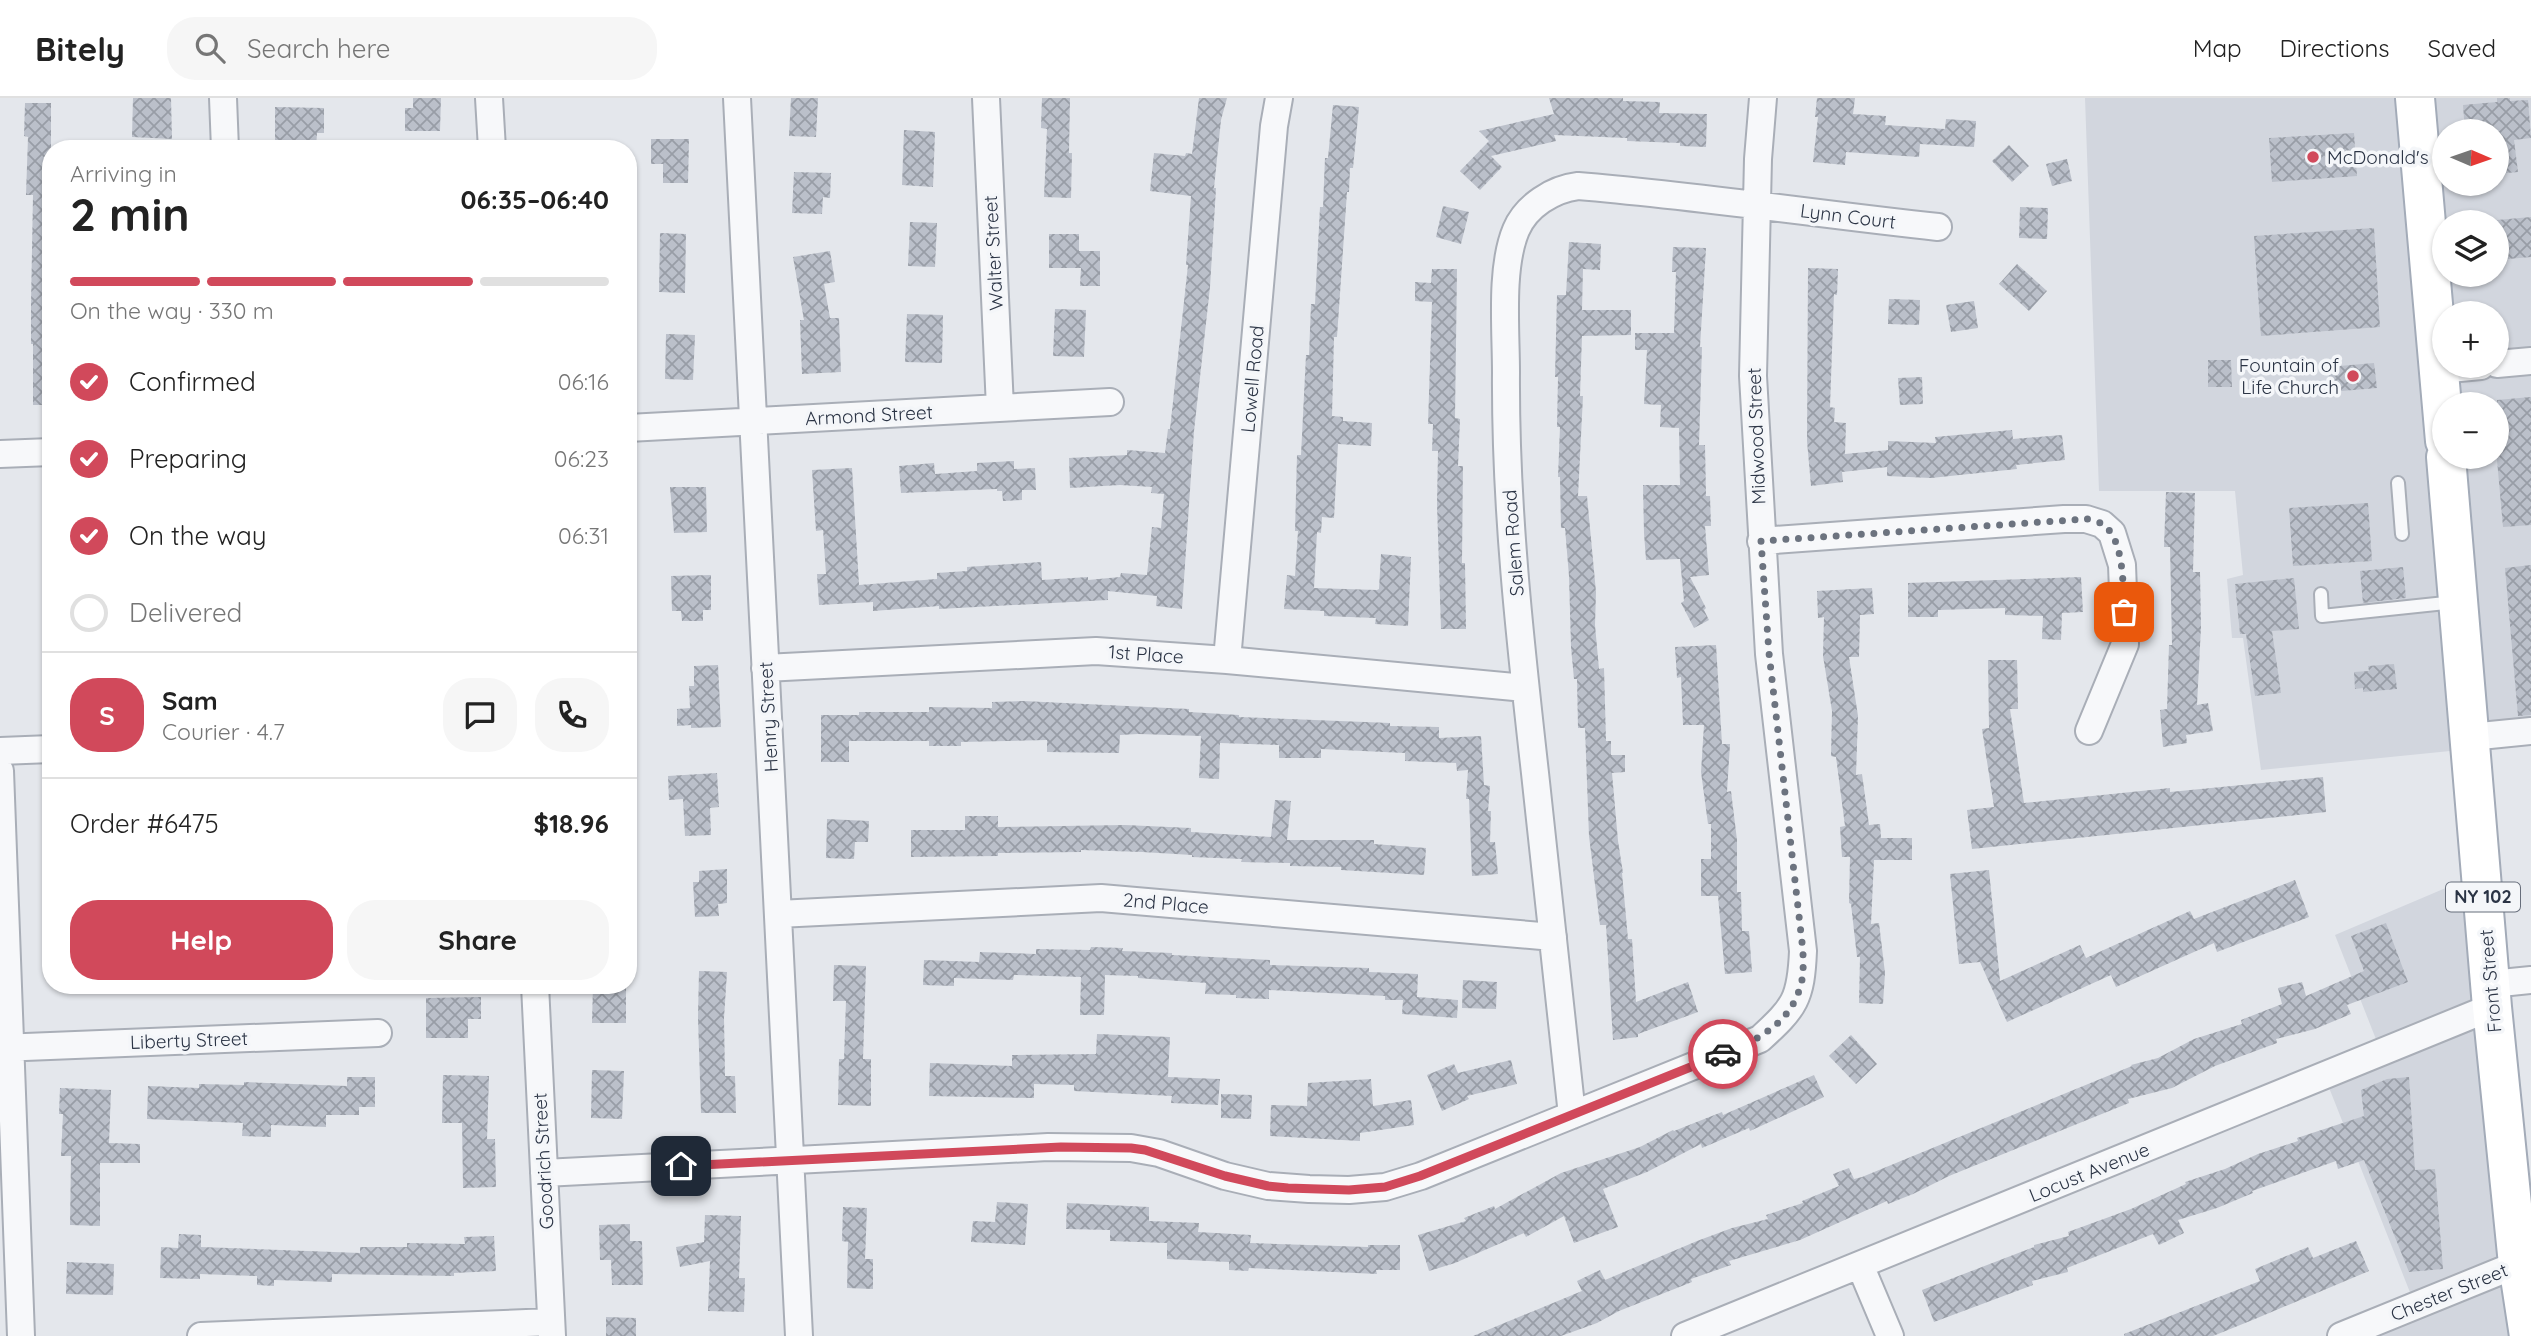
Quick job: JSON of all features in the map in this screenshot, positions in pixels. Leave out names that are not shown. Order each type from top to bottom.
[{"type":"main road","points":[[2415,98],[2433,301]]},
{"type":"main road","name":"Front Street","points":[[2447,469],[2491,995],[2518,1264],[2528,1322]]},
{"type":"street","points":[[223,98],[225,140]]},
{"type":"street","points":[[489,98],[491,140]]},
{"type":"street","name":"Henry Street","points":[[737,98],[799,1336]]},
{"type":"street","name":"Walter Street","points":[[986,98],[1000,408]]},
{"type":"street","name":"Lowell Road","points":[[1227,660],[1274,126],[1279,98]]},
{"type":"street","name":"Midwood Street","points":[[1572,1115],[1760,1039],[1786,1016],[1802,983],[1803,951],[1769,653],[1753,376],[1758,159],[1763,98]]},
{"type":"street","name":"Salem Road","points":[[1572,1115],[1525,688],[1511,533],[1506,410],[1507,264],[1516,228],[1534,205],[1566,188],[1578,186],[1677,194],[1758,205]]},
{"type":"street","name":"Lynn Court","points":[[1758,205],[1938,227]]},
{"type":"street","points":[[2509,363],[2531,361]]},
{"type":"street","name":"Armond Street","points":[[637,427],[1110,402]]},
{"type":"street","points":[[0,454],[42,452]]},
{"type":"street","points":[[1761,541],[2064,519],[2087,519],[2102,523],[2112,533],[2122,565],[2125,644],[2089,731]]},
{"type":"street","name":"1st Place","points":[[765,668],[1096,651],[1227,660],[1525,688]]},
{"type":"street","points":[[2470,737],[2531,731]]},
{"type":"street","points":[[0,751],[42,750]]},
{"type":"street","points":[[0,771],[5,1047],[21,1336]]},
{"type":"street","name":"2nd Place","points":[[778,914],[1101,898],[1553,937]]},
{"type":"street","name":"Locust Avenue","points":[[1685,1336],[1860,1265],[2531,980]]},
{"type":"street","name":"Goodrich Street","points":[[535,994],[552,1329]]},
{"type":"street","name":"Liberty Street","points":[[5,1047],[378,1033]]},
{"type":"street","points":[[544,1173],[1048,1147],[1131,1148],[1158,1153],[1225,1176],[1268,1186],[1349,1190],[1385,1187],[1420,1176],[1572,1115]]},
{"type":"street","name":"Chester Street","points":[[2341,1336],[2518,1264]]},
{"type":"street","points":[[1860,1265],[1889,1336]]},
{"type":"street","points":[[201,1336],[552,1329]]},
{"type":"lane","points":[[2398,483],[2402,534]]},
{"type":"lane","points":[[2321,594],[2322,616],[2458,601]]},
{"type":"shaded area","points":[[2085,98],[2531,98],[2531,731],[2470,737],[2530,1336],[2372,1336],[2415,1305],[2324,1075],[2381,1052],[2335,935],[2481,873],[2470,749],[2261,770],[2243,638],[2232,638],[2227,579],[2243,575],[2235,491],[2099,491]]},
{"type":"building","points":[[133,98],[171,98],[172,139],[132,137]]},
{"type":"building","points":[[413,98],[441,98],[440,131],[405,131],[405,108],[413,108]]},
{"type":"building","points":[[791,98],[818,98],[816,137],[789,136]]},
{"type":"building","points":[[1042,98],[1070,98],[1071,198],[1044,197],[1047,129],[1041,128]]},
{"type":"building","points":[[1199,98],[1227,98],[1221,120],[1214,188],[1210,287],[1194,431],[1182,609],[1156,606],[1157,596],[1108,591],[1108,600],[939,609],[939,606],[873,611],[873,602],[819,605],[817,574],[826,574],[823,530],[816,531],[812,470],[852,468],[859,585],[937,579],[937,573],[967,571],[967,567],[1041,562],[1042,580],[1088,577],[1088,580],[1120,577],[1121,573],[1147,575],[1152,527],[1161,528],[1164,494],[1151,493],[1152,487],[1120,485],[1070,488],[1069,458],[1127,455],[1127,450],[1165,453],[1188,265],[1191,196],[1150,191],[1154,153],[1185,156],[1186,153],[1192,154]]},
{"type":"building","points":[[1549,98],[1623,98],[1623,101],[1660,102],[1659,113],[1707,114],[1706,147],[1627,141],[1627,138],[1554,135],[1556,141],[1491,156],[1502,167],[1480,190],[1460,171],[1489,141],[1479,131],[1554,114]]},
{"type":"building","points":[[1817,98],[1855,98],[1853,114],[1886,116],[1885,125],[1945,129],[1946,119],[1976,121],[1974,147],[1920,144],[1919,157],[1846,152],[1845,165],[1813,162],[1818,117],[1815,117]]},
{"type":"building","points":[[2497,98],[2510,98],[2510,101],[2528,100],[2531,138],[2514,140],[2518,172],[2510,173],[2510,119],[2464,119],[2463,105],[2497,102]]},
{"type":"building","points":[[25,103],[51,103],[51,140],[42,140],[42,405],[33,405],[33,195],[26,195],[28,137],[24,136]]},
{"type":"building","points":[[1333,105],[1359,107],[1353,168],[1350,168],[1347,192],[1337,337],[1334,337],[1332,416],[1343,417],[1343,421],[1372,423],[1371,446],[1338,444],[1334,518],[1322,517],[1321,533],[1317,532],[1314,588],[1377,590],[1381,554],[1411,557],[1408,626],[1375,624],[1376,618],[1324,616],[1324,611],[1284,609],[1287,575],[1295,576],[1298,531],[1295,531],[1297,455],[1301,455],[1306,355],[1309,355],[1311,304],[1315,304],[1320,207],[1323,207],[1325,158],[1328,158]]},
{"type":"building","points":[[275,107],[324,108],[324,133],[317,133],[317,140],[275,140]]},
{"type":"building","points":[[904,130],[935,132],[933,187],[902,185]]},
{"type":"building","name":"McDonald's","points":[[2354,133],[2357,176],[2272,182],[2269,138]]},
{"type":"building","points":[[651,139],[689,139],[688,183],[663,183],[663,164],[651,164]]},
{"type":"building","points":[[2009,145],[2029,166],[2012,182],[1992,161]]},
{"type":"building","points":[[2067,159],[2072,181],[2052,186],[2046,164]]},
{"type":"building","points":[[794,172],[831,173],[830,198],[823,197],[822,214],[792,213]]},
{"type":"building","points":[[1443,206],[1469,212],[1461,244],[1436,237]]},
{"type":"building","points":[[2020,207],[2048,208],[2047,239],[2019,238]]},
{"type":"building","points":[[2531,217],[2531,257],[2509,259],[2509,219]]},
{"type":"building","points":[[910,222],[937,223],[935,267],[908,266]]},
{"type":"building","points":[[2374,228],[2380,327],[2261,336],[2254,236]]},
{"type":"building","points":[[660,233],[686,234],[685,293],[659,292]]},
{"type":"building","points":[[1049,234],[1079,234],[1079,251],[1100,251],[1100,286],[1080,286],[1081,268],[1049,268]]},
{"type":"building","points":[[1569,242],[1601,244],[1600,270],[1583,269],[1582,310],[1631,310],[1631,335],[1582,336],[1580,396],[1583,396],[1578,496],[1587,496],[1596,592],[1595,625],[1599,669],[1604,668],[1606,741],[1611,741],[1611,755],[1625,755],[1625,772],[1612,773],[1628,939],[1632,939],[1636,1002],[1688,982],[1698,1012],[1638,1034],[1638,1037],[1613,1040],[1606,925],[1600,925],[1589,836],[1585,728],[1578,728],[1577,679],[1574,679],[1571,647],[1569,576],[1565,528],[1561,528],[1558,477],[1560,427],[1557,427],[1558,377],[1555,377],[1557,295],[1566,295]]},
{"type":"building","points":[[1673,247],[1706,248],[1700,347],[1699,445],[1705,445],[1706,496],[1710,496],[1711,526],[1705,526],[1709,575],[1690,577],[1706,608],[1704,610],[1709,620],[1694,628],[1681,603],[1684,601],[1680,559],[1646,560],[1644,533],[1643,485],[1680,485],[1679,428],[1660,427],[1661,405],[1644,404],[1647,350],[1635,350],[1635,333],[1674,333],[1676,272],[1672,272]]},
{"type":"building","points":[[830,251],[835,282],[824,284],[830,318],[839,318],[841,372],[802,374],[800,320],[804,320],[793,257]]},
{"type":"building","points":[[2017,264],[2047,291],[2029,311],[1999,284]]},
{"type":"building","points":[[1808,268],[1838,269],[1837,295],[1834,294],[1830,407],[1835,408],[1834,422],[1846,423],[1845,454],[1888,450],[1888,441],[1936,443],[1935,437],[2012,430],[2013,439],[2062,435],[2065,460],[2016,465],[2017,469],[1931,478],[1887,476],[1887,467],[1842,472],[1843,482],[1811,486],[1807,441]]},
{"type":"building","points":[[1432,269],[1457,269],[1455,418],[1460,419],[1458,466],[1463,466],[1462,563],[1465,563],[1466,629],[1441,629],[1438,451],[1432,451],[1433,424],[1428,424],[1432,302],[1415,301],[1415,282],[1431,283]]},
{"type":"building","points":[[1889,299],[1920,300],[1919,325],[1888,324]]},
{"type":"building","points":[[1974,301],[1978,328],[1951,332],[1946,305]]},
{"type":"building","points":[[1055,309],[1086,310],[1084,357],[1053,356]]},
{"type":"building","points":[[907,314],[943,315],[942,363],[905,362]]},
{"type":"building","points":[[666,334],[695,335],[693,380],[665,379]]},
{"type":"building","points":[[2208,360],[2231,360],[2232,387],[2208,387]]},
{"type":"building","points":[[2374,363],[2377,388],[2330,392],[2328,367]]},
{"type":"building","points":[[1922,377],[1923,404],[1900,405],[1898,378]]},
{"type":"building","points":[[2531,397],[2531,525],[2503,527],[2498,469],[2509,469],[2509,399]]},
{"type":"building","points":[[1014,461],[1014,469],[1035,468],[1036,490],[1022,490],[1022,500],[1003,501],[1002,491],[997,489],[901,493],[899,466],[934,463],[935,474],[977,471],[977,463]]},
{"type":"building","points":[[670,487],[706,487],[707,532],[674,533]]},
{"type":"building","points":[[2166,492],[2195,493],[2193,572],[2200,572],[2201,627],[2197,705],[2208,703],[2213,731],[2186,735],[2187,743],[2163,747],[2160,710],[2167,709],[2169,645],[2172,645],[2170,547],[2164,547]]},
{"type":"building","points":[[2368,503],[2372,561],[2293,566],[2289,508]]},
{"type":"building","points":[[2531,565],[2531,715],[2518,716],[2505,568]]},
{"type":"building","points":[[2403,567],[2406,598],[2363,603],[2360,571]]},
{"type":"building","points":[[711,575],[711,610],[703,610],[703,621],[682,621],[681,611],[672,611],[671,576]]},
{"type":"building","points":[[2081,577],[2083,612],[2062,613],[2061,640],[2042,639],[2043,616],[2005,615],[2005,608],[1938,610],[1938,617],[1908,617],[1908,583]]},
{"type":"building","points":[[2294,578],[2299,629],[2272,631],[2281,693],[2255,696],[2246,634],[2240,634],[2235,584]]},
{"type":"building","points":[[1872,588],[1874,614],[1860,615],[1859,657],[1849,657],[1858,716],[1856,775],[1862,774],[1869,825],[1880,824],[1881,838],[1912,838],[1912,860],[1874,860],[1871,924],[1879,923],[1885,973],[1883,1004],[1859,1003],[1860,957],[1857,957],[1849,903],[1850,857],[1842,857],[1840,827],[1845,826],[1836,757],[1831,756],[1832,711],[1823,656],[1824,617],[1818,618],[1817,591]]},
{"type":"building","points":[[1716,645],[1722,744],[1730,744],[1727,792],[1731,791],[1737,840],[1737,892],[1741,892],[1742,931],[1749,931],[1752,972],[1725,974],[1718,896],[1701,896],[1701,859],[1711,859],[1711,824],[1708,824],[1701,772],[1704,725],[1683,725],[1681,677],[1677,678],[1675,647]]},
{"type":"building","points":[[1988,660],[2017,660],[2018,709],[2010,709],[2024,803],[2170,788],[2170,792],[2323,777],[2326,812],[1972,849],[1967,810],[1994,807],[1982,729],[1989,728]]},
{"type":"building","points":[[2394,664],[2397,689],[2363,692],[2363,688],[2355,689],[2354,672],[2369,671],[2368,666]]},
{"type":"building","points":[[718,665],[721,727],[677,726],[677,709],[690,708],[689,686],[694,686],[694,666]]},
{"type":"building","points":[[1023,701],[1189,709],[1189,712],[1239,717],[1390,723],[1390,726],[1439,727],[1439,738],[1481,736],[1484,785],[1490,786],[1490,842],[1495,842],[1498,874],[1472,876],[1469,799],[1466,799],[1468,770],[1457,771],[1456,763],[1405,761],[1405,753],[1321,749],[1321,758],[1279,758],[1279,745],[1220,743],[1219,779],[1199,778],[1201,736],[1120,735],[1119,753],[1047,752],[1047,740],[961,742],[961,746],[929,746],[929,741],[849,741],[849,762],[821,762],[821,715],[929,712],[929,707],[992,708],[992,702]]},
{"type":"building","points":[[717,773],[719,807],[710,808],[711,835],[685,836],[683,799],[669,800],[668,776]]},
{"type":"building","points":[[1275,800],[1291,801],[1287,840],[1374,840],[1374,844],[1426,848],[1424,875],[1142,852],[1081,850],[998,853],[998,856],[911,857],[911,830],[965,830],[965,816],[998,816],[998,827],[1125,825],[1191,828],[1191,832],[1271,837]]},
{"type":"building","points":[[827,819],[869,821],[868,842],[855,842],[854,859],[826,858]]},
{"type":"building","points":[[727,869],[727,903],[718,904],[719,916],[695,917],[693,882],[699,882],[699,871]]},
{"type":"building","points":[[1989,870],[2000,981],[2080,945],[2086,958],[2190,911],[2194,919],[2295,880],[2309,917],[2217,952],[2214,943],[2116,987],[2111,975],[2007,1022],[1980,962],[1959,964],[1950,874]]},
{"type":"building","points":[[2386,923],[2408,982],[2347,1005],[2351,1014],[2315,1029],[2276,1039],[2277,1043],[2215,1066],[2172,1088],[2128,1099],[2129,1103],[1949,1176],[1913,1194],[1888,1204],[1887,1201],[1800,1240],[1729,1261],[1731,1265],[1691,1279],[1692,1282],[1619,1311],[1597,1323],[1561,1336],[1473,1336],[1582,1291],[1577,1281],[1600,1270],[1605,1280],[1697,1241],[1768,1219],[1766,1215],[1803,1203],[1802,1201],[1839,1186],[1833,1174],[1849,1168],[1854,1179],[1862,1177],[2131,1065],[2158,1058],[2194,1039],[2242,1024],[2241,1020],[2282,1004],[2278,988],[2302,982],[2306,996],[2364,971],[2351,936]]},
{"type":"building","points":[[1091,947],[1123,948],[1122,951],[1172,955],[1270,960],[1270,965],[1369,968],[1369,972],[1418,974],[1417,997],[1458,1000],[1457,1018],[1402,1014],[1403,1000],[1385,1000],[1385,996],[1269,990],[1269,999],[1236,998],[1236,995],[1205,994],[1206,983],[1138,976],[1105,975],[1104,1015],[1080,1015],[1081,977],[1014,975],[1013,980],[954,978],[954,986],[923,985],[924,960],[979,962],[980,952],[1036,954],[1036,949],[1090,950]]},
{"type":"building","points":[[834,965],[866,966],[863,1059],[871,1059],[871,1106],[838,1105],[839,1059],[844,1059],[846,1001],[833,1001]]},
{"type":"building","points":[[699,971],[727,972],[724,1018],[725,1076],[735,1076],[736,1113],[701,1113]]},
{"type":"building","points":[[1463,980],[1497,982],[1496,1009],[1462,1008]]},
{"type":"building","points":[[593,994],[626,994],[626,1023],[592,1023]]},
{"type":"building","points":[[481,997],[481,1019],[468,1019],[468,1038],[426,1038],[426,998]]},
{"type":"building","points":[[1097,1034],[1170,1037],[1168,1077],[1220,1079],[1218,1105],[1171,1103],[1172,1096],[1074,1091],[1074,1085],[1034,1084],[1034,1098],[929,1096],[930,1063],[1012,1066],[1012,1055],[1096,1054]]},
{"type":"building","points":[[1851,1035],[1877,1064],[1856,1084],[1829,1056]]},
{"type":"building","points":[[1511,1060],[1517,1084],[1467,1096],[1469,1099],[1442,1111],[1427,1075],[1454,1064],[1458,1073]]},
{"type":"building","points":[[592,1070],[624,1071],[622,1119],[591,1118]]},
{"type":"building","points":[[443,1075],[489,1076],[487,1139],[495,1139],[496,1187],[463,1188],[462,1123],[442,1123]]},
{"type":"building","points":[[1814,1075],[1824,1097],[1750,1131],[1749,1128],[1702,1148],[1701,1144],[1647,1172],[1603,1189],[1618,1227],[1574,1243],[1564,1216],[1526,1237],[1524,1233],[1455,1263],[1429,1271],[1418,1235],[1466,1221],[1464,1218],[1494,1206],[1495,1209],[1561,1173],[1640,1147],[1673,1130],[1722,1112],[1723,1115]]},
{"type":"building","points":[[347,1077],[375,1077],[375,1107],[359,1107],[359,1115],[326,1115],[326,1127],[271,1125],[271,1137],[242,1136],[243,1123],[147,1119],[148,1086],[199,1088],[199,1084],[244,1085],[244,1082],[347,1086]]},
{"type":"building","points":[[2409,1077],[2415,1170],[2435,1169],[2443,1269],[2409,1272],[2364,1160],[2338,1169],[2336,1161],[2252,1191],[2253,1193],[2217,1208],[2178,1220],[2184,1233],[2159,1245],[2153,1234],[2067,1268],[2068,1272],[2032,1281],[2033,1285],[1934,1322],[1922,1290],[2034,1245],[2069,1236],[2068,1232],[2131,1209],[2186,1184],[2185,1182],[2298,1141],[2297,1138],[2364,1116],[2361,1090],[2387,1079]]},
{"type":"building","points":[[1371,1079],[1373,1106],[1411,1100],[1414,1125],[1360,1133],[1360,1141],[1270,1136],[1271,1105],[1307,1106],[1308,1083]]},
{"type":"building","points":[[60,1088],[111,1090],[109,1143],[140,1144],[140,1163],[100,1163],[100,1226],[70,1225],[71,1156],[61,1156],[63,1114],[59,1114]]},
{"type":"building","points":[[1221,1094],[1252,1095],[1251,1119],[1221,1118]]},
{"type":"building","points":[[997,1202],[1028,1204],[1025,1245],[971,1242],[973,1221],[995,1222]]},
{"type":"building","points":[[1067,1203],[1149,1207],[1149,1221],[1199,1223],[1198,1232],[1251,1235],[1250,1243],[1368,1247],[1400,1245],[1400,1270],[1376,1270],[1377,1274],[1249,1268],[1248,1271],[1229,1270],[1229,1262],[1167,1259],[1167,1243],[1110,1241],[1110,1230],[1066,1229]]},
{"type":"building","points":[[843,1207],[867,1208],[865,1259],[873,1259],[873,1289],[847,1288],[848,1242],[842,1241]]},
{"type":"building","points":[[705,1215],[741,1216],[739,1278],[745,1278],[744,1312],[708,1311],[710,1261],[680,1267],[676,1247],[704,1242]]},
{"type":"building","points":[[630,1224],[630,1241],[642,1241],[643,1285],[612,1285],[611,1260],[600,1260],[599,1225]]},
{"type":"building","points":[[179,1234],[201,1235],[201,1247],[360,1253],[360,1247],[407,1247],[407,1243],[465,1244],[464,1237],[494,1236],[496,1271],[454,1273],[454,1276],[332,1274],[332,1282],[274,1280],[274,1286],[257,1285],[257,1276],[200,1274],[200,1279],[160,1278],[161,1247],[178,1248]]},
{"type":"building","points":[[2356,1241],[2369,1271],[2255,1319],[2213,1336],[2124,1336],[2260,1281],[2255,1269],[2308,1247],[2313,1258]]},
{"type":"building","points":[[67,1262],[114,1264],[113,1295],[66,1294]]},
{"type":"building","points":[[606,1317],[636,1318],[636,1336],[606,1336]]},
{"type":"way so far","points":[[1723,1054],[1760,1039],[1786,1016],[1802,983],[1803,951],[1769,653],[1761,541],[2087,519],[2102,523],[2112,533],[2122,565],[2124,612]]},
{"type":"place","name":"McDonald's","points":[[2313,157]]},
{"type":"place","name":"Fountain of Life Church","points":[[2353,376]]},
{"type":"route","points":[[681,1166],[1048,1147],[1131,1148],[1158,1153],[1225,1176],[1268,1186],[1349,1190],[1385,1187],[1420,1176],[1723,1054]]}]
